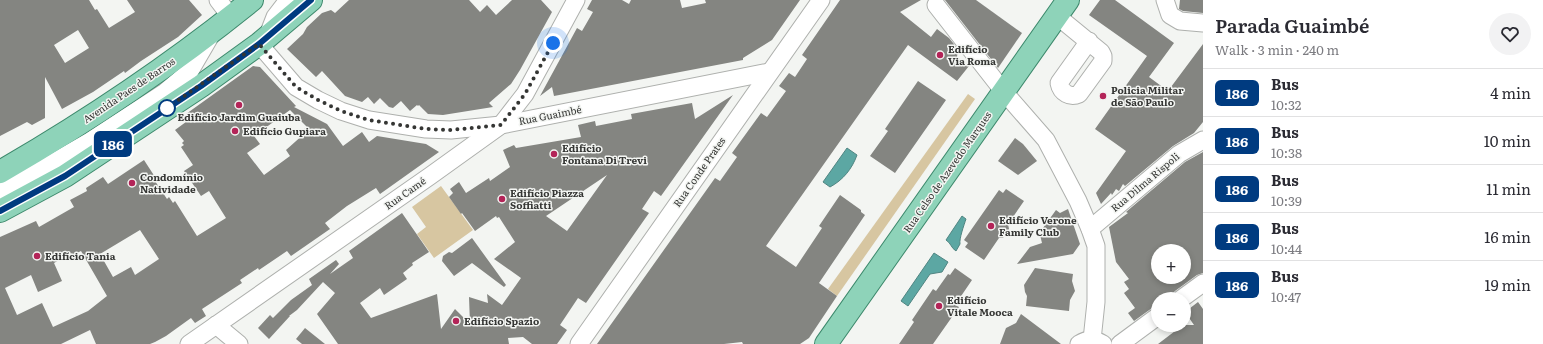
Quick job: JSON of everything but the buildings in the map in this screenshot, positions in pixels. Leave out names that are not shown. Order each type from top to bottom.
[{"type":"main road","name":"Avenida Paes de Barros","points":[[0,172],[64,135],[179,56],[252,0]]},
{"type":"main road","points":[[0,211],[65,176],[201,86],[263,42],[311,0]]},
{"type":"main road","name":"Rua Celso de Azevedo Marques","points":[[826,344],[1063,8]]},
{"type":"street","points":[[218,0],[231,17]]},
{"type":"street","points":[[263,42],[275,17],[288,0]]},
{"type":"street","name":"Rua Camé","points":[[189,344],[501,125],[525,94],[576,0]]},
{"type":"street","name":"Rua Conde Prates","points":[[579,344],[821,0]]},
{"type":"street","points":[[1165,0],[1170,15],[1180,21],[1203,23]]},
{"type":"street","points":[[936,5],[1004,92],[1046,140],[1090,229],[1096,246],[1096,302],[1092,343]]},
{"type":"street","points":[[1063,8],[1089,41]]},
{"type":"street","points":[[0,193],[90,141],[164,92],[190,71],[213,31]]},
{"type":"street","name":"Rua Guaimbé","points":[[263,42],[296,87],[318,100],[341,111],[369,120],[426,129],[451,130],[501,125],[769,72]]},
{"type":"street","name":"Rua Dilma Rispoli","points":[[1090,229],[1179,154],[1203,140]]},
{"type":"street","points":[[1191,292],[1203,283]]},
{"type":"street","points":[[1120,344],[1151,321]]},
{"type":"street","points":[[216,324],[239,344]]},
{"type":"shaded area","points":[[968,94],[975,99],[837,296],[828,289]]},
{"type":"shaded area","points":[[441,186],[473,230],[434,258],[417,234],[426,227],[412,207]]},
{"type":"water","points":[[847,148],[857,155],[855,160],[843,177],[830,187],[823,182]]},
{"type":"water","points":[[962,216],[966,219],[960,244],[956,251],[946,240]]},
{"type":"water","points":[[934,253],[948,262],[942,272],[930,274],[908,306],[901,301]]},
{"type":"bus line","name":"186","points":[[0,211],[65,176],[201,86],[259,44],[311,0]]},
{"type":"place","name":"Edifício Via Roma","points":[[940,55]]},
{"type":"place","name":"Policia Militar de São Paulo","points":[[1103,96]]},
{"type":"place","name":"Edifício Jardim Guaiuba","points":[[239,105]]},
{"type":"place","name":"Edifício Gupiara","points":[[235,131]]},
{"type":"place","name":"Edifício Fontana Di Trevi","points":[[554,154]]},
{"type":"place","name":"Condomínio Natividade","points":[[132,183]]},
{"type":"place","name":"Edifício Piazza Soffiatti","points":[[502,199]]},
{"type":"place","name":"Edifício Verone Family Club","points":[[991,226]]},
{"type":"place","name":"Edifício Tania","points":[[37,256]]},
{"type":"place","name":"Edifício Vitale Mooca","points":[[939,306]]},
{"type":"place","name":"Edifício Spazio","points":[[456,321]]},
{"type":"route","points":[[167,108],[164,110],[201,86],[259,44],[296,87],[341,111],[369,120],[426,129],[451,130],[501,125],[525,94],[553,43]]}]
